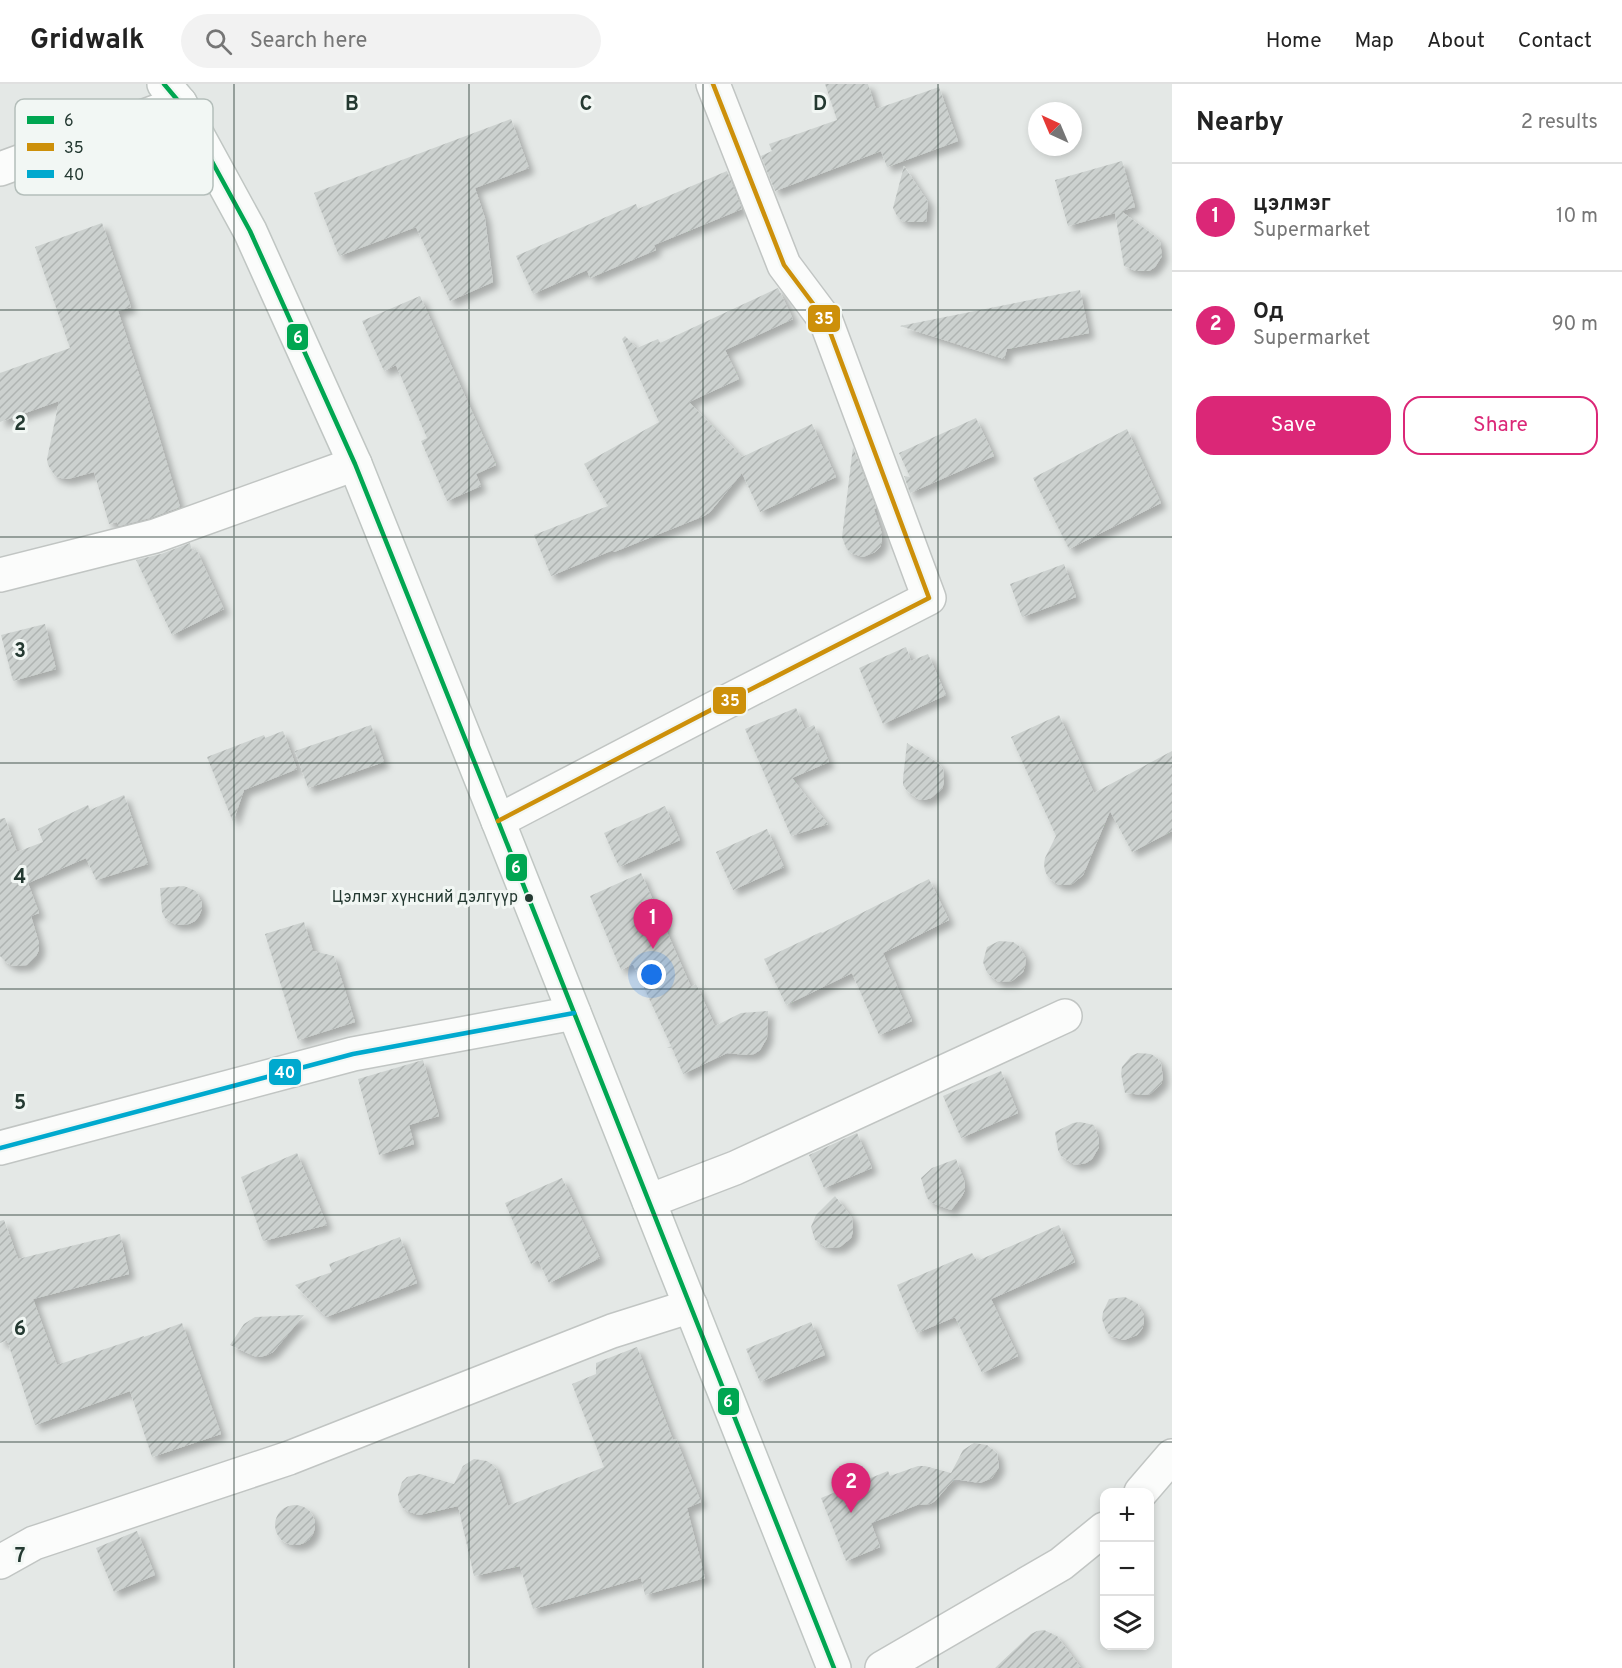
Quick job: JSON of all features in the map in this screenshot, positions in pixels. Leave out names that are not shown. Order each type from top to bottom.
[{"type":"street","points":[[498,821],[929,598],[826,321],[784,265],[713,84]]},
{"type":"street","points":[[0,169],[15,162]]},
{"type":"street","points":[[213,166],[250,231],[355,464],[834,1668]]},
{"type":"street","points":[[0,575],[155,536],[355,464]]},
{"type":"street","points":[[0,1148],[353,1054],[574,1013]]},
{"type":"street","points":[[649,1201],[735,1168],[1065,1016]]},
{"type":"street","points":[[0,1562],[34,1543],[289,1458],[612,1331],[691,1306]]},
{"type":"street","points":[[1144,1488],[1172,1456]]},
{"type":"street","points":[[882,1668],[1061,1564],[1100,1532]]},
{"type":"building","points":[[825,84],[868,84],[876,109],[939,87],[958,141],[887,167],[881,151],[775,191],[761,156],[772,151],[769,144],[837,120]]},
{"type":"building","points":[[511,119],[529,168],[475,188],[485,218],[493,282],[450,301],[416,227],[339,256],[314,193]]},
{"type":"building","points":[[1122,161],[1135,207],[1121,211],[1160,242],[1162,256],[1155,267],[1149,271],[1136,271],[1124,266],[1115,213],[1068,226],[1055,180]]},
{"type":"building","points":[[904,166],[928,202],[926,222],[903,222],[893,208]]},
{"type":"building","points":[[727,171],[742,209],[654,245],[656,250],[590,278],[587,270],[533,294],[516,256],[636,204],[638,209]]},
{"type":"building","points":[[102,223],[131,307],[118,311],[180,507],[119,526],[117,522],[109,524],[94,472],[68,479],[61,478],[55,476],[48,465],[47,459],[59,401],[0,422],[0,373],[70,348],[35,247]]},
{"type":"building","points":[[778,288],[793,319],[725,350],[739,379],[689,402],[742,457],[812,424],[836,477],[760,512],[742,473],[710,512],[704,516],[551,576],[534,535],[608,506],[584,464],[659,422],[622,339],[625,336],[637,348],[658,339],[660,343]]},
{"type":"building","points":[[1080,290],[1089,333],[1007,349],[1004,359],[900,326]]},
{"type":"building","points":[[420,296],[496,465],[476,474],[481,486],[447,501],[421,441],[427,438],[396,365],[384,371],[362,321]]},
{"type":"building","points":[[976,418],[994,456],[910,493],[904,476],[910,477],[899,453]]},
{"type":"building","points":[[1127,429],[1161,503],[1069,549],[1033,478]]},
{"type":"building","points":[[853,447],[876,508],[874,509],[882,534],[880,547],[863,557],[851,553],[846,548],[842,537]]},
{"type":"building","points":[[190,543],[192,551],[196,549],[224,609],[172,635],[136,560]]},
{"type":"building","points":[[1064,564],[1076,597],[1022,617],[1010,584]]},
{"type":"building","points":[[45,624],[56,669],[13,681],[1,635]]},
{"type":"building","points":[[906,647],[911,661],[928,654],[946,695],[883,724],[859,668]]},
{"type":"building","points":[[796,708],[805,729],[814,725],[829,762],[792,778],[828,824],[791,836],[745,729]]},
{"type":"building","points":[[1059,715],[1094,793],[1172,751],[1172,831],[1132,852],[1110,811],[1083,875],[1072,884],[1065,885],[1059,885],[1053,881],[1045,871],[1045,858],[1056,836],[1011,737]]},
{"type":"building","points":[[371,725],[384,762],[308,788],[295,751]]},
{"type":"building","points":[[283,731],[297,769],[244,790],[233,822],[207,757],[264,735],[265,738]]},
{"type":"building","points":[[907,743],[938,763],[943,769],[942,789],[931,798],[918,799],[903,785]]},
{"type":"building","points":[[124,795],[148,864],[96,880],[86,858],[28,883],[39,913],[31,916],[39,950],[27,965],[13,966],[7,963],[0,956],[0,819],[5,818],[17,852],[43,842],[38,829],[88,805],[90,810]]},
{"type":"building","points":[[665,806],[680,840],[619,867],[604,833]]},
{"type":"building","points":[[767,829],[784,867],[733,890],[716,852]]},
{"type":"building","points":[[641,873],[691,987],[696,984],[715,1026],[741,1013],[768,1011],[767,1038],[760,1050],[754,1054],[727,1053],[683,1074],[672,1048],[667,1048],[671,1046],[633,964],[621,970],[590,896]]},
{"type":"building","points":[[929,879],[949,920],[883,953],[912,1021],[879,1035],[852,973],[786,1005],[764,959],[822,933]]},
{"type":"building","points":[[184,886],[196,891],[202,903],[202,909],[195,921],[176,925],[165,918],[162,912],[160,888]]},
{"type":"building","points":[[304,922],[313,951],[334,956],[355,1022],[298,1040],[265,934]]},
{"type":"building","points":[[999,941],[1013,942],[1019,946],[1026,958],[1023,972],[1012,981],[999,982],[988,974],[983,962],[987,947]]},
{"type":"building","points":[[1138,1053],[1151,1054],[1161,1064],[1163,1078],[1161,1084],[1150,1094],[1125,1093],[1122,1067],[1131,1056]]},
{"type":"building","points":[[423,1060],[439,1116],[409,1125],[414,1144],[379,1155],[358,1079]]},
{"type":"building","points":[[1001,1071],[1018,1113],[961,1138],[943,1096]]},
{"type":"building","points":[[1080,1122],[1094,1125],[1099,1147],[1092,1159],[1075,1165],[1061,1156],[1055,1132]]},
{"type":"building","points":[[857,1133],[872,1168],[824,1188],[809,1155]]},
{"type":"building","points":[[297,1153],[327,1225],[263,1241],[241,1177]]},
{"type":"building","points":[[956,1159],[965,1183],[965,1190],[951,1210],[932,1203],[927,1198],[921,1178],[932,1168]]},
{"type":"building","points":[[562,1178],[600,1258],[549,1283],[538,1260],[531,1264],[505,1203]]},
{"type":"building","points":[[835,1196],[852,1218],[853,1231],[851,1238],[840,1247],[827,1248],[815,1240],[811,1227],[816,1215]]},
{"type":"building","points":[[4,1220],[18,1259],[120,1234],[129,1274],[33,1299],[57,1365],[182,1323],[221,1434],[152,1457],[130,1391],[35,1425],[7,1340],[0,1343],[0,1221]]},
{"type":"building","points":[[1059,1225],[1075,1262],[991,1299],[1018,1356],[982,1373],[955,1317],[917,1333],[897,1285],[972,1253],[977,1261]]},
{"type":"building","points":[[400,1237],[417,1283],[326,1317],[295,1285],[332,1272],[329,1264]]},
{"type":"building","points":[[1125,1297],[1137,1303],[1144,1315],[1144,1323],[1137,1335],[1124,1340],[1111,1336],[1106,1331],[1102,1319],[1109,1299]]},
{"type":"building","points":[[304,1315],[273,1352],[267,1355],[254,1356],[230,1345],[244,1324],[255,1317]]},
{"type":"building","points":[[811,1322],[825,1355],[760,1382],[746,1349]]},
{"type":"building","points":[[637,1347],[673,1440],[676,1439],[701,1502],[687,1508],[705,1578],[645,1595],[641,1578],[533,1609],[520,1566],[474,1576],[458,1506],[419,1515],[402,1507],[398,1495],[402,1482],[407,1477],[420,1474],[454,1484],[463,1466],[474,1459],[487,1461],[497,1470],[508,1506],[604,1467],[572,1384],[596,1374],[596,1363]]},
{"type":"building","points":[[974,1443],[987,1445],[997,1453],[999,1467],[992,1478],[980,1483],[954,1479],[930,1504],[917,1505],[871,1523],[880,1547],[846,1561],[821,1498],[888,1471],[890,1476],[918,1466],[925,1466],[951,1473],[963,1450]]},
{"type":"building","points":[[295,1505],[309,1511],[315,1525],[309,1539],[295,1545],[281,1539],[275,1525],[281,1511]]},
{"type":"building","points":[[137,1531],[155,1575],[114,1592],[96,1548]]},
{"type":"building","points":[[1044,1630],[1057,1636],[1081,1668],[995,1668],[1031,1634]]},
{"type":"transit line","name":"6","points":[[164,84],[177,99]]},
{"type":"transit line","name":"35","points":[[498,821],[929,598],[826,321],[784,265],[713,84]]},
{"type":"transit line","name":"6","points":[[213,163],[250,231],[355,464],[834,1668]]},
{"type":"transit line","name":"40","points":[[0,1148],[353,1054],[574,1013]]},
{"type":"place","name":"Цэлмэг хүнсний дэлгүүр","points":[[529,898]]},
{"type":"place","name":"цэлмэг","points":[[653,949]]},
{"type":"place","name":"Од","points":[[851,1513]]}]
